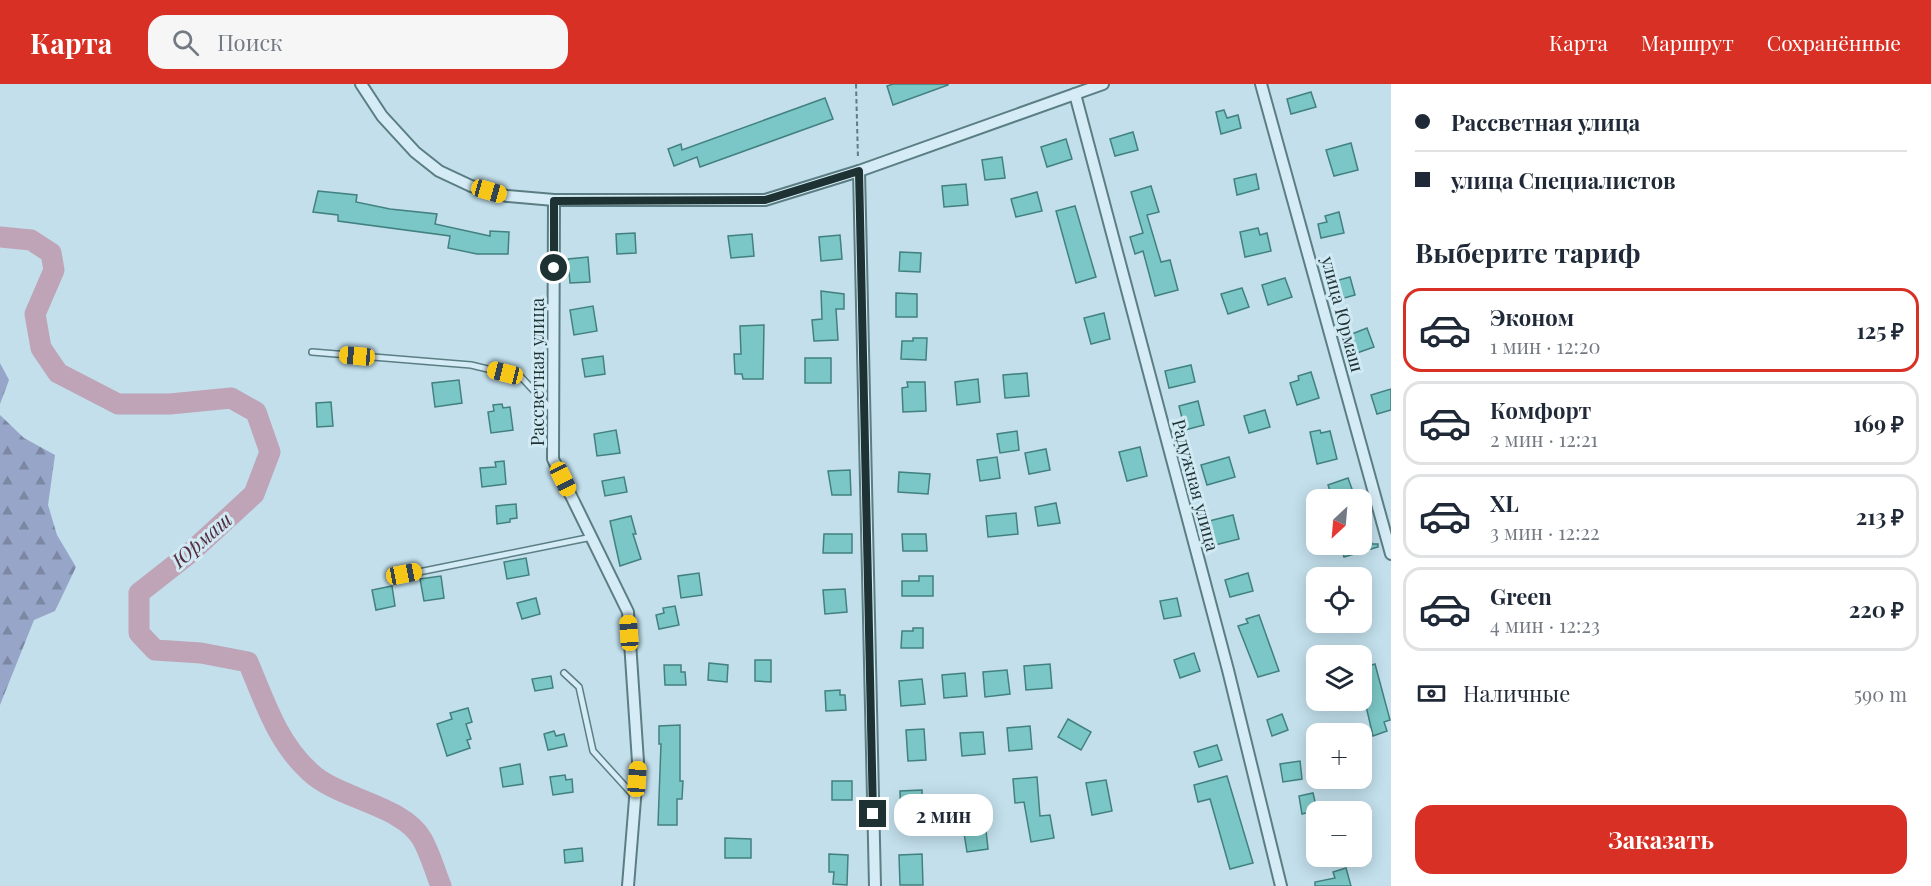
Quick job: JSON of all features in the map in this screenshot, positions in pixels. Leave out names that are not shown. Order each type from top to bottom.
[{"type":"street","points":[[361,84],[382,116],[415,152],[439,171],[471,186],[507,196],[554,201],[765,200],[859,171],[1103,84]]},
{"type":"street","name":"улица Юрмаш","points":[[1260,84],[1391,554]]},
{"type":"street","name":"Радужная улица","points":[[1075,94],[1228,670],[1281,886]]},
{"type":"street","points":[[859,171],[875,886]]},
{"type":"street","name":"Рассветная улица","points":[[554,201],[553,459],[628,612],[638,762],[628,886]]},
{"type":"lane","points":[[312,352],[471,365],[521,377],[553,410]]},
{"type":"lane","points":[[404,574],[592,537]]},
{"type":"lane","points":[[564,673],[579,687],[593,751],[635,797]]},
{"type":"path","points":[[856,84],[859,171]]},
{"type":"green space","points":[[0,363],[9,380],[0,404]]},
{"type":"green space","points":[[0,415],[24,438],[55,455],[48,505],[57,535],[76,567],[55,611],[34,620],[0,705]]},
{"type":"building","points":[[893,84],[948,85],[893,105],[887,86]]},
{"type":"building","points":[[1311,92],[1316,107],[1291,114],[1287,99]]},
{"type":"building","points":[[825,98],[833,119],[700,167],[697,157],[674,166],[668,149],[681,144],[682,150]]},
{"type":"building","points":[[1224,110],[1227,118],[1238,115],[1241,128],[1221,134],[1216,112]]},
{"type":"building","points":[[1133,132],[1138,150],[1115,156],[1110,139]]},
{"type":"building","points":[[1066,139],[1072,159],[1047,167],[1041,147]]},
{"type":"building","points":[[1351,143],[1358,170],[1334,176],[1326,150]]},
{"type":"building","points":[[1002,157],[1005,178],[985,180],[982,160]]},
{"type":"building","points":[[1256,174],[1259,189],[1237,195],[1234,179]]},
{"type":"building","points":[[966,184],[968,205],[944,207],[942,186]]},
{"type":"building","points":[[1151,186],[1159,212],[1147,215],[1161,262],[1170,260],[1178,290],[1155,296],[1143,251],[1135,254],[1130,237],[1143,233],[1131,192]]},
{"type":"building","points":[[318,191],[357,195],[356,202],[390,209],[437,214],[435,224],[490,236],[490,231],[509,232],[508,254],[477,254],[448,248],[450,236],[338,221],[338,215],[313,212]]},
{"type":"building","points":[[1037,192],[1042,211],[1016,217],[1011,199]]},
{"type":"building","points":[[1075,206],[1096,277],[1076,283],[1056,211]]},
{"type":"building","points":[[1339,212],[1344,233],[1321,238],[1318,224],[1327,222],[1325,216]]},
{"type":"building","points":[[1258,228],[1260,235],[1267,233],[1271,251],[1245,257],[1240,232]]},
{"type":"building","points":[[635,233],[636,253],[617,254],[616,234]]},
{"type":"building","points":[[752,234],[754,256],[731,258],[728,236]]},
{"type":"building","points":[[840,235],[842,259],[821,261],[819,237]]},
{"type":"building","points":[[900,252],[921,253],[920,272],[899,271]]},
{"type":"building","points":[[588,257],[590,282],[570,283],[568,259]]},
{"type":"building","points":[[1350,277],[1355,295],[1333,301],[1328,283]]},
{"type":"building","points":[[1285,278],[1292,297],[1268,305],[1262,285]]},
{"type":"building","points":[[1242,288],[1249,307],[1228,314],[1221,294]]},
{"type":"building","points":[[821,291],[844,294],[844,309],[836,309],[838,340],[814,341],[812,320],[822,319]]},
{"type":"building","points":[[896,293],[917,294],[917,317],[896,317]]},
{"type":"building","points":[[593,306],[597,331],[574,335],[570,310]]},
{"type":"building","points":[[1104,313],[1110,339],[1091,344],[1084,318]]},
{"type":"building","points":[[764,325],[763,379],[743,379],[742,374],[735,374],[734,354],[741,354],[740,326]]},
{"type":"building","points":[[1367,328],[1374,347],[1354,354],[1347,336]]},
{"type":"building","points":[[913,338],[927,338],[926,360],[901,359],[902,341],[913,341]]},
{"type":"building","points":[[603,356],[605,374],[585,377],[582,359]]},
{"type":"building","points":[[805,358],[831,358],[831,383],[805,383]]},
{"type":"building","points":[[1191,365],[1195,382],[1169,388],[1165,371]]},
{"type":"building","points":[[1311,372],[1319,398],[1297,405],[1290,383],[1299,380],[1298,376]]},
{"type":"building","points":[[1027,373],[1029,396],[1005,398],[1003,375]]},
{"type":"building","points":[[978,379],[980,402],[957,405],[955,382]]},
{"type":"building","points":[[459,380],[462,403],[435,407],[432,383]]},
{"type":"building","points":[[907,382],[925,382],[926,411],[903,412],[902,388],[908,387]]},
{"type":"building","points":[[1391,389],[1391,410],[1377,414],[1371,395]]},
{"type":"building","points":[[1198,401],[1204,425],[1185,430],[1179,406]]},
{"type":"building","points":[[331,402],[333,426],[317,427],[316,403]]},
{"type":"building","points":[[502,404],[503,408],[510,407],[513,430],[491,433],[488,412],[494,411],[493,405]]},
{"type":"building","points":[[1265,410],[1270,427],[1249,433],[1244,416]]},
{"type":"building","points":[[616,430],[620,453],[597,456],[594,434]]},
{"type":"building","points":[[1320,430],[1321,433],[1330,431],[1337,459],[1317,464],[1310,432]]},
{"type":"building","points":[[1017,431],[1019,450],[1000,453],[997,434]]},
{"type":"building","points":[[1140,447],[1147,476],[1127,481],[1119,452]]},
{"type":"building","points":[[1046,449],[1050,470],[1029,474],[1025,453]]},
{"type":"building","points":[[997,457],[1000,478],[980,481],[977,460]]},
{"type":"building","points":[[1229,457],[1235,477],[1207,485],[1201,465]]},
{"type":"building","points":[[504,461],[506,484],[482,487],[480,468],[496,467],[495,462]]},
{"type":"building","points":[[850,470],[851,495],[832,495],[828,471]]},
{"type":"building","points":[[899,472],[930,474],[928,494],[898,492]]},
{"type":"building","points":[[624,477],[627,492],[605,496],[602,481]]},
{"type":"building","points":[[1348,478],[1352,489],[1329,489],[1328,485]]},
{"type":"building","points":[[1056,503],[1060,523],[1038,526],[1035,507]]},
{"type":"building","points":[[516,504],[517,518],[510,519],[510,522],[497,524],[496,506]]},
{"type":"building","points":[[1016,513],[1018,534],[988,537],[986,516]]},
{"type":"building","points":[[1233,515],[1239,539],[1215,545],[1209,521]]},
{"type":"building","points":[[631,516],[636,534],[633,534],[641,559],[620,566],[610,521]]},
{"type":"building","points":[[824,534],[852,534],[852,553],[823,553]]},
{"type":"building","points":[[902,534],[926,534],[927,551],[903,551]]},
{"type":"building","points":[[1372,544],[1378,544],[1378,547],[1372,549]]},
{"type":"building","points":[[526,558],[529,575],[507,579],[504,562]]},
{"type":"building","points":[[699,573],[702,595],[681,598],[678,576]]},
{"type":"building","points":[[1248,573],[1253,591],[1230,597],[1225,580]]},
{"type":"building","points":[[441,576],[444,598],[424,601],[420,579]]},
{"type":"building","points":[[919,576],[933,576],[933,596],[902,596],[902,581],[919,581]]},
{"type":"building","points":[[392,586],[395,606],[376,610],[372,590]]},
{"type":"building","points":[[845,589],[847,612],[825,614],[823,590]]},
{"type":"building","points":[[536,598],[540,614],[522,619],[517,603]]},
{"type":"building","points":[[1177,598],[1181,616],[1164,619],[1160,601]]},
{"type":"building","points":[[675,606],[679,625],[659,629],[656,615],[664,613],[663,608]]},
{"type":"building","points":[[1259,615],[1279,671],[1258,677],[1238,626],[1248,623],[1246,619]]},
{"type":"building","points":[[913,628],[923,628],[923,648],[901,648],[902,631],[913,631]]},
{"type":"building","points":[[1194,653],[1200,671],[1180,678],[1174,660]]},
{"type":"building","points":[[755,660],[771,660],[771,682],[755,681]]},
{"type":"building","points":[[709,663],[728,665],[727,682],[708,680]]},
{"type":"building","points":[[1050,664],[1052,688],[1026,690],[1024,666]]},
{"type":"building","points":[[1375,664],[1390,720],[1384,722],[1387,731],[1373,736],[1372,723],[1370,723],[1367,711],[1372,711],[1372,665]]},
{"type":"building","points":[[664,665],[681,665],[681,672],[685,672],[686,685],[665,685]]},
{"type":"building","points":[[1007,670],[1010,694],[985,697],[983,672]]},
{"type":"building","points":[[965,673],[967,696],[944,698],[942,675]]},
{"type":"building","points":[[551,676],[553,688],[535,691],[532,679]]},
{"type":"building","points":[[922,679],[925,704],[901,706],[899,681]]},
{"type":"building","points":[[840,690],[840,695],[845,695],[846,710],[826,711],[825,691]]},
{"type":"building","points":[[468,708],[472,722],[466,724],[471,739],[467,740],[470,748],[447,756],[437,724],[452,719],[450,713]]},
{"type":"building","points":[[1282,714],[1288,730],[1272,736],[1267,720]]},
{"type":"building","points":[[1068,719],[1091,732],[1081,750],[1058,737]]},
{"type":"building","points":[[680,725],[680,781],[683,781],[682,799],[677,799],[677,825],[658,825],[661,744],[659,744],[659,726]]},
{"type":"building","points":[[1030,726],[1032,749],[1009,751],[1007,728]]},
{"type":"building","points":[[924,729],[926,760],[908,761],[906,730]]},
{"type":"building","points":[[554,731],[556,736],[564,734],[567,746],[548,750],[544,734]]},
{"type":"building","points":[[983,732],[985,754],[962,756],[960,733]]},
{"type":"building","points":[[1217,745],[1222,760],[1199,767],[1194,752]]},
{"type":"building","points":[[1300,761],[1302,779],[1283,782],[1280,764]]},
{"type":"building","points":[[520,764],[523,784],[503,787],[500,768]]},
{"type":"building","points":[[565,775],[566,780],[572,779],[573,792],[553,795],[550,777]]},
{"type":"building","points":[[1227,776],[1253,863],[1230,869],[1210,799],[1198,802],[1194,785]]},
{"type":"building","points":[[1037,777],[1040,816],[1050,815],[1054,838],[1031,842],[1024,802],[1015,803],[1013,779]]},
{"type":"building","points":[[1106,780],[1112,811],[1092,815],[1086,783]]},
{"type":"building","points":[[832,781],[852,781],[852,800],[832,800]]},
{"type":"building","points":[[922,790],[923,827],[901,825],[900,791]]},
{"type":"building","points":[[1313,793],[1315,801],[1306,801],[1306,813],[1302,814],[1299,796]]},
{"type":"building","points":[[986,830],[988,849],[967,852],[964,833]]},
{"type":"building","points":[[725,838],[751,839],[751,858],[725,858]]},
{"type":"building","points":[[582,848],[583,861],[565,863],[564,850]]},
{"type":"building","points":[[829,854],[848,855],[847,885],[833,884],[834,872],[829,872]]},
{"type":"building","points":[[922,854],[923,885],[900,885],[899,855]]},
{"type":"building","points":[[1346,868],[1351,886],[1315,886],[1315,882],[1335,878],[1333,872]]},
{"type":"waterway","name":"Юрмаш","points":[[0,237],[31,240],[51,253],[54,270],[35,314],[41,348],[58,373],[118,404],[170,404],[231,398],[256,412],[270,452],[254,494],[190,553],[139,593],[139,633],[155,650],[201,653],[248,662],[280,735],[299,760],[322,781],[386,810],[413,827],[425,844],[441,886]]},
{"type":"route","points":[[554,268],[554,201],[765,200],[859,171],[873,814]]}]
